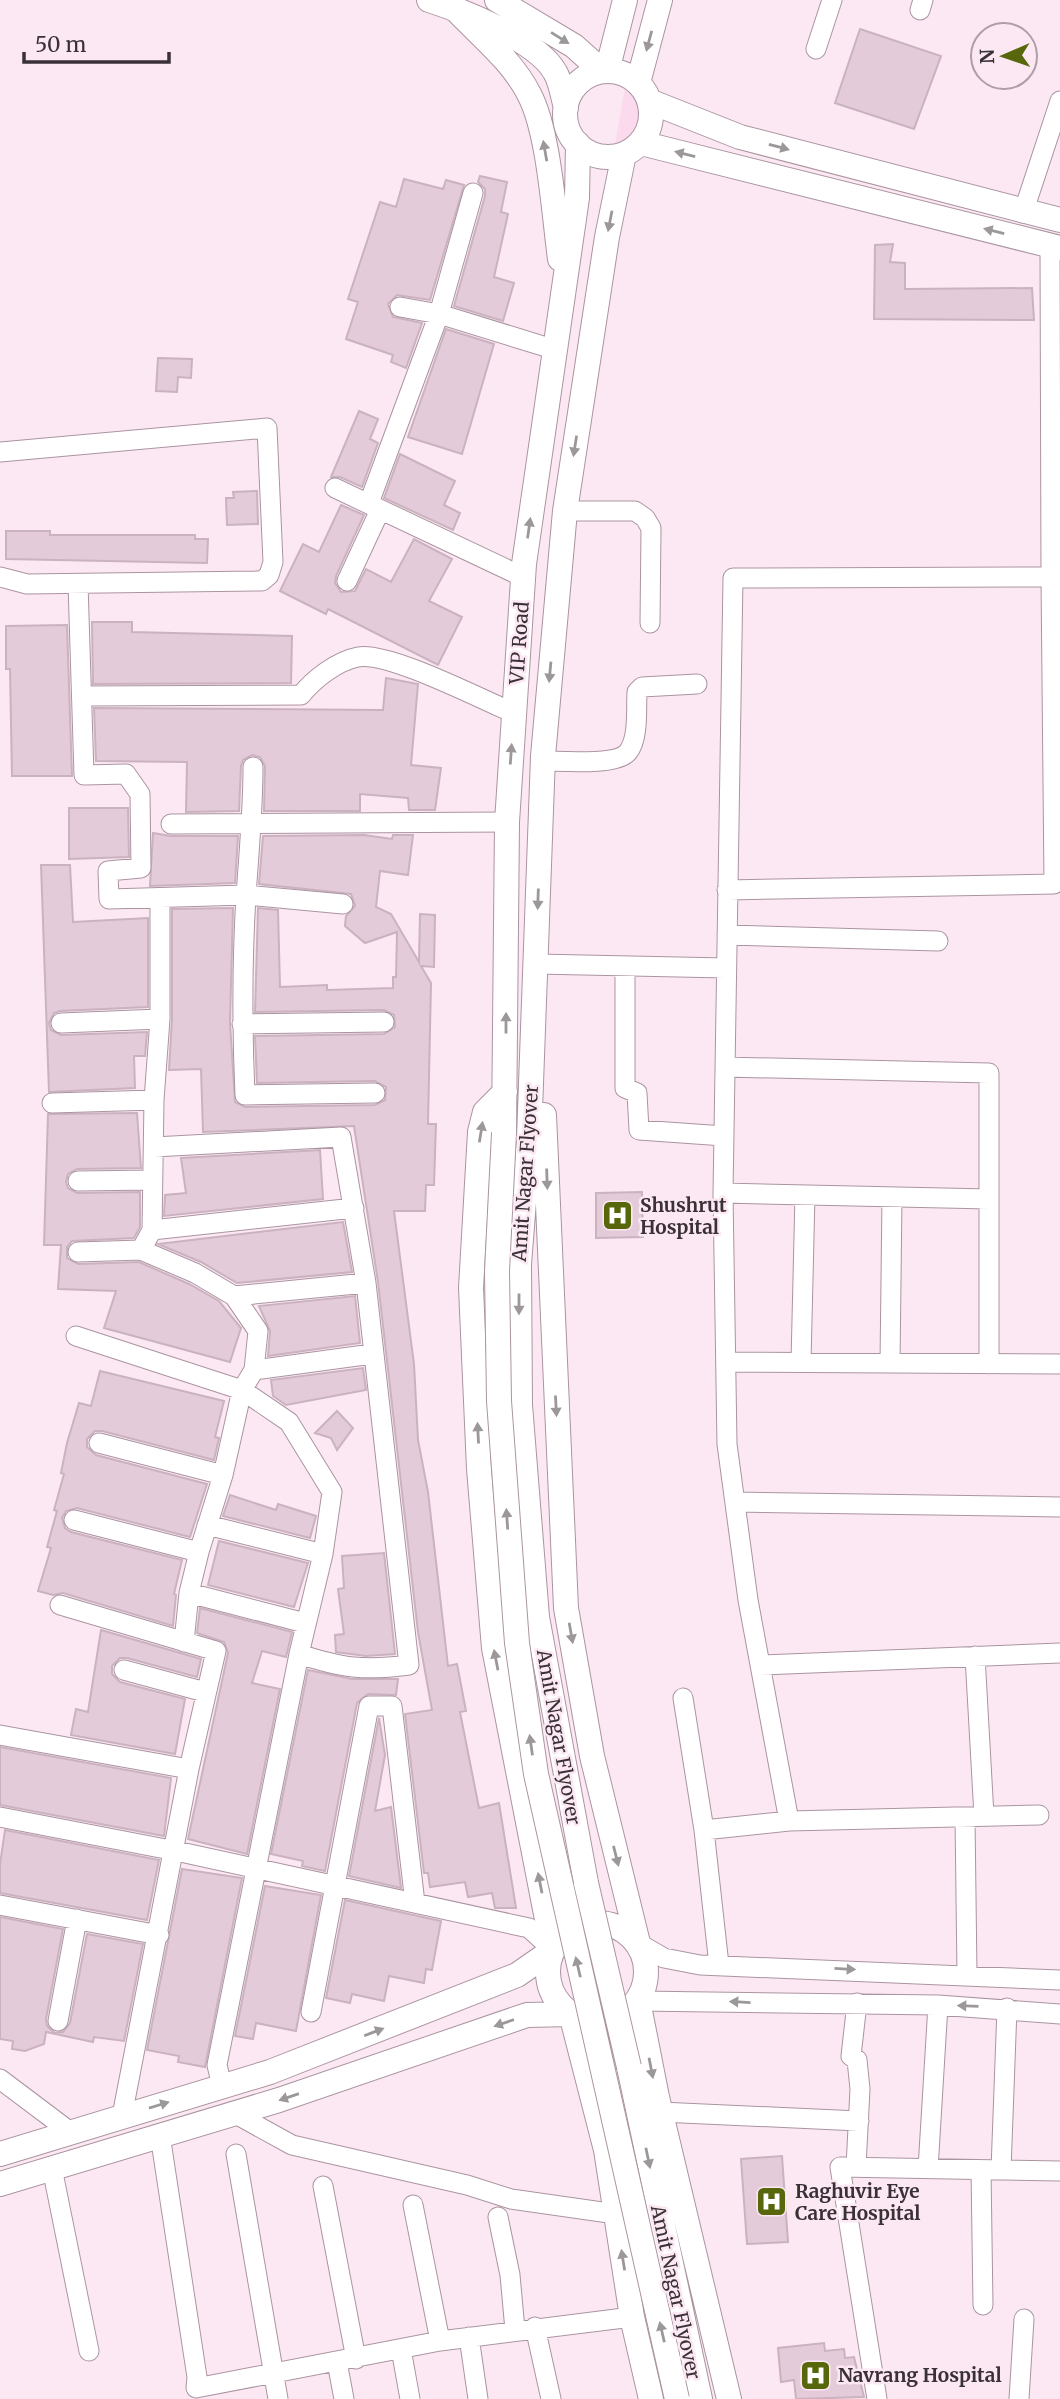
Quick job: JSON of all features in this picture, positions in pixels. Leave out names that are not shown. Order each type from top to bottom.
[{"type":"main road","points":[[429,0],[501,31],[538,53],[555,72],[571,134],[578,144],[600,156],[632,148],[1055,247]]},
{"type":"main road","points":[[566,108],[578,84],[604,71],[625,0]]},
{"type":"main road","points":[[632,148],[649,127],[644,92],[660,0]]},
{"type":"main road","points":[[506,5],[574,46],[604,71],[627,75],[644,92],[740,137],[1023,213],[1060,220]]},
{"type":"main road","points":[[458,12],[508,63],[530,95],[545,146],[564,291]]},
{"type":"main road","name":"VIP Road","points":[[505,1091],[507,822],[523,576],[577,198],[578,144]]},
{"type":"main road","name":"VIP Road","points":[[536,964],[543,761],[565,511],[607,237],[632,148]]},
{"type":"main road","name":"Amit Nagar Flyover","points":[[536,964],[529,1138],[519,1264],[520,1405],[537,1617],[586,1883],[700,2399]]},
{"type":"main road","points":[[0,2184],[234,2113],[527,2015],[571,2014],[599,2022],[627,2012],[638,2001],[645,1987],[647,1972],[592,1756],[566,1608],[544,1100],[531,1063]]},
{"type":"main road","points":[[505,1091],[485,1112],[480,1132],[471,1288],[479,1469],[494,1648],[553,1950],[549,1964],[550,1985],[560,2004],[571,2014],[606,2150],[632,2317],[651,2399]]},
{"type":"main road","name":"Amit Nagar Flyover","points":[[505,1091],[497,1271],[499,1401],[519,1656],[541,1801],[677,2399]]},
{"type":"main road","points":[[0,2154],[69,2131],[270,2073],[517,1975],[553,1950],[573,1929],[586,1923],[615,1926],[638,1943]]},
{"type":"main road","points":[[638,2001],[660,2112],[729,2399]]},
{"type":"street","points":[[816,50],[832,0]]},
{"type":"street","points":[[1023,213],[1060,101]]},
{"type":"street","points":[[347,580],[439,314],[473,193]]},
{"type":"street","points":[[727,890],[1054,884],[1055,247]]},
{"type":"street","points":[[400,307],[439,314],[556,350]]},
{"type":"street","points":[[0,452],[268,428],[274,562],[269,575],[262,581],[27,584],[0,577]]},
{"type":"street","points":[[335,488],[523,576]]},
{"type":"street","points":[[565,511],[635,511],[645,518],[651,528],[650,623]]},
{"type":"street","points":[[789,1821],[760,1665],[727,1444],[723,1193],[733,578],[1055,577]]},
{"type":"street","points":[[78,584],[85,775],[126,774],[140,794],[141,868],[108,871],[109,899],[246,895],[342,904]]},
{"type":"street","points":[[83,696],[301,695],[314,680],[360,657],[396,663],[514,713]]},
{"type":"street","points":[[543,761],[618,760],[629,751],[634,738],[637,692],[642,687],[697,684]]},
{"type":"street","points":[[253,766],[253,825],[246,895],[242,1024],[245,1095],[375,1093]]},
{"type":"street","points":[[171,824],[507,822]]},
{"type":"street","points":[[141,1250],[152,1230],[154,1100],[160,1019],[160,898]]},
{"type":"street","points":[[727,934],[938,942]]},
{"type":"street","points":[[536,964],[726,968]]},
{"type":"street","points":[[625,965],[625,1088],[637,1093],[639,1130],[724,1136]]},
{"type":"street","points":[[61,1023],[160,1019]]},
{"type":"street","points":[[242,1024],[384,1022]]},
{"type":"street","points":[[725,1068],[989,1073],[989,1364]]},
{"type":"street","points":[[52,1103],[154,1100]]},
{"type":"street","points":[[154,1147],[341,1137],[366,1283],[409,1665],[370,1670],[331,1665],[299,1654]]},
{"type":"street","points":[[78,1181],[152,1180]]},
{"type":"street","points":[[723,1193],[989,1199]]},
{"type":"street","points":[[801,1363],[805,1195]]},
{"type":"street","points":[[890,1363],[892,1197]]},
{"type":"street","points":[[152,1230],[354,1208]]},
{"type":"street","points":[[78,1252],[141,1250],[195,1273],[234,1296],[258,1331],[254,1370],[242,1390],[223,1475],[199,1552],[190,1593],[184,1642]]},
{"type":"street","points":[[234,1296],[366,1283]]},
{"type":"street","points":[[76,1336],[242,1390],[289,1422],[332,1492],[323,1554],[305,1623],[216,2065],[222,2086]]},
{"type":"street","points":[[254,1370],[372,1354]]},
{"type":"street","points":[[726,1362],[1060,1364]]},
{"type":"street","points":[[99,1443],[223,1475]]},
{"type":"street","points":[[735,1502],[1060,1507]]},
{"type":"street","points":[[74,1520],[199,1552]]},
{"type":"street","points":[[207,1525],[323,1554]]},
{"type":"street","points":[[190,1593],[305,1623]]},
{"type":"street","points":[[60,1605],[216,1651],[189,1769],[176,1851],[122,2116]]},
{"type":"street","points":[[760,1665],[1060,1653]]},
{"type":"street","points":[[967,1975],[974,1816],[975,1656]]},
{"type":"street","points":[[124,1670],[205,1692]]},
{"type":"street","points":[[683,1698],[704,1830],[719,1965]]},
{"type":"street","points":[[311,2012],[369,1706],[392,1706],[415,1903]]},
{"type":"street","points":[[0,1735],[189,1769]]},
{"type":"street","points":[[704,1830],[789,1821],[1039,1815]]},
{"type":"street","points":[[0,1817],[176,1851],[529,1928],[553,1950]]},
{"type":"street","points":[[0,1905],[159,1936]]},
{"type":"street","points":[[58,2021],[77,1919]]},
{"type":"street","points":[[638,1943],[664,1958],[699,1965],[1060,1980]]},
{"type":"street","points":[[638,2001],[938,2005],[1060,2014]]},
{"type":"street","points":[[856,2167],[860,2089],[857,2060],[851,2056],[857,2003]]},
{"type":"street","points":[[928,2169],[938,2005]]},
{"type":"street","points":[[1001,2170],[1007,2008]]},
{"type":"street","points":[[0,2079],[69,2131]]},
{"type":"street","points":[[660,2112],[859,2121]]},
{"type":"street","points":[[234,2113],[292,2146],[467,2185],[511,2199],[616,2214]]},
{"type":"street","points":[[160,2135],[198,2393],[274,2374],[440,2341],[535,2327],[632,2317]]},
{"type":"street","points":[[236,2154],[278,2399]]},
{"type":"street","points":[[877,2399],[840,2167],[1060,2171]]},
{"type":"street","points":[[52,2168],[89,2351]]},
{"type":"street","points":[[981,2170],[983,2305]]},
{"type":"street","points":[[323,2186],[347,2361],[344,2399]]},
{"type":"street","points":[[413,2205],[440,2341]]},
{"type":"street","points":[[498,2217],[510,2275],[515,2330]]},
{"type":"street","points":[[1019,2399],[1024,2319]]},
{"type":"street","points":[[535,2327],[551,2399]]},
{"type":"street","points":[[469,2337],[478,2399]]},
{"type":"street","points":[[401,2348],[410,2399]]},
{"type":"shaded area","points":[[627,75],[649,127],[613,157]]},
{"type":"building","points":[[860,29],[941,56],[914,129],[835,103]]},
{"type":"building","points":[[480,176],[507,182],[501,212],[508,214],[494,277],[514,283],[503,321],[454,306],[485,196],[485,189],[478,182]]},
{"type":"building","points":[[404,179],[443,189],[446,180],[464,185],[430,300],[397,295],[388,304],[393,317],[422,323],[406,368],[391,362],[393,355],[346,339],[358,302],[348,299],[380,202],[396,207]]},
{"type":"building","points":[[893,244],[890,262],[905,263],[905,289],[1032,288],[1034,320],[874,319],[875,245]]},
{"type":"building","points":[[446,329],[494,344],[462,454],[408,437]]},
{"type":"building","points":[[158,358],[192,359],[191,378],[178,377],[177,392],[156,391]]},
{"type":"building","points":[[359,411],[378,419],[370,439],[378,443],[362,487],[340,477],[331,477]]},
{"type":"building","points":[[400,454],[455,481],[444,505],[460,513],[453,530],[384,498]]},
{"type":"building","points":[[257,491],[258,524],[227,525],[226,498],[234,498],[233,492]]},
{"type":"building","points":[[341,505],[364,515],[336,576],[335,583],[341,592],[355,591],[366,569],[391,582],[414,539],[452,559],[429,601],[462,617],[438,665],[328,609],[326,614],[280,591],[303,544],[319,552]]},
{"type":"building","points":[[6,531],[50,531],[50,535],[195,535],[195,539],[208,539],[207,563],[6,559]]},
{"type":"building","points":[[92,622],[132,622],[132,632],[292,636],[291,683],[93,684]]},
{"type":"building","points":[[67,625],[72,776],[12,776],[10,669],[6,669],[6,626]]},
{"type":"building","points":[[386,678],[418,684],[411,765],[441,768],[435,810],[409,810],[408,798],[360,794],[360,811],[264,811],[265,766],[260,757],[252,755],[243,760],[241,766],[239,811],[186,812],[187,762],[96,761],[94,708],[383,710]]},
{"type":"building","points":[[69,808],[128,808],[129,857],[69,859]]},
{"type":"building","points":[[153,833],[171,836],[238,836],[235,883],[150,886]]},
{"type":"building","points":[[364,835],[392,839],[393,835],[413,835],[408,875],[380,871],[376,907],[391,914],[419,962],[420,914],[435,915],[434,967],[421,966],[431,983],[428,1124],[436,1124],[434,1185],[426,1185],[425,1211],[394,1211],[414,1364],[418,1440],[428,1492],[448,1666],[457,1664],[466,1711],[460,1712],[479,1808],[499,1803],[516,1908],[495,1908],[492,1893],[468,1897],[465,1882],[430,1887],[428,1873],[424,1873],[405,1714],[432,1710],[418,1632],[378,1282],[354,1126],[203,1132],[201,1069],[169,1070],[172,909],[233,908],[230,1023],[235,1102],[245,1107],[375,1105],[385,1100],[386,1087],[375,1081],[257,1083],[255,1036],[384,1034],[395,1027],[394,1015],[384,1010],[255,1012],[258,908],[278,910],[280,987],[327,985],[327,990],[393,988],[393,977],[396,977],[397,932],[365,943],[345,926],[346,916],[355,906],[351,894],[259,884],[263,836]]},
{"type":"building","points":[[41,865],[70,865],[73,922],[148,918],[148,1007],[60,1011],[54,1013],[49,1023],[51,1030],[61,1035],[147,1032],[145,1056],[134,1056],[135,1088],[49,1092]]},
{"type":"building","points":[[137,1113],[141,1168],[77,1169],[68,1174],[66,1182],[68,1188],[77,1193],[140,1192],[140,1227],[134,1238],[72,1241],[67,1247],[67,1258],[78,1264],[139,1262],[189,1284],[219,1301],[241,1328],[230,1362],[104,1328],[116,1291],[58,1289],[61,1245],[44,1245],[48,1114]]},
{"type":"building","points":[[320,1150],[323,1199],[164,1216],[165,1195],[186,1193],[181,1158]]},
{"type":"building","points":[[642,1192],[643,1237],[596,1238],[596,1193]]},
{"type":"building","points":[[343,1222],[352,1272],[237,1283],[201,1262],[158,1244]]},
{"type":"building","points":[[355,1296],[360,1343],[268,1356],[270,1331],[259,1306]]},
{"type":"building","points":[[363,1368],[366,1390],[286,1405],[273,1396],[271,1380]]},
{"type":"building","points":[[100,1371],[224,1401],[215,1437],[219,1438],[214,1460],[102,1431],[95,1431],[87,1439],[87,1447],[96,1455],[207,1484],[190,1537],[77,1508],[66,1511],[62,1518],[65,1528],[71,1532],[182,1560],[174,1594],[173,1626],[63,1593],[53,1595],[38,1591],[51,1548],[47,1547],[57,1511],[54,1510],[64,1474],[61,1473],[67,1443],[79,1403],[91,1406]]},
{"type":"building","points":[[337,1411],[353,1428],[337,1450],[331,1438],[315,1433]]},
{"type":"building","points":[[230,1495],[276,1510],[278,1504],[316,1516],[310,1538],[223,1516]]},
{"type":"building","points":[[219,1541],[308,1563],[294,1607],[208,1585]]},
{"type":"building","points":[[384,1553],[395,1654],[366,1656],[336,1652],[335,1635],[344,1634],[338,1589],[344,1588],[342,1556]]},
{"type":"building","points":[[200,1608],[292,1632],[286,1657],[262,1651],[252,1683],[280,1689],[247,1854],[188,1839],[228,1653],[224,1642],[197,1633]]},
{"type":"building","points":[[101,1630],[201,1659],[197,1677],[127,1658],[120,1658],[112,1666],[112,1674],[120,1682],[185,1699],[175,1754],[71,1735],[76,1709],[88,1712]]},
{"type":"building","points":[[308,1670],[352,1679],[398,1679],[396,1695],[368,1694],[357,1703],[325,1871],[302,1866],[303,1861],[271,1854]]},
{"type":"building","points":[[379,1718],[385,1755],[375,1811],[391,1807],[401,1888],[349,1876]]},
{"type":"building","points":[[0,1747],[171,1778],[164,1836],[0,1805]]},
{"type":"building","points":[[5,1830],[159,1860],[147,1920],[0,1893],[0,1864]]},
{"type":"building","points":[[182,1869],[242,1878],[205,2067],[178,2062],[179,2056],[147,2050]]},
{"type":"building","points":[[265,1886],[321,1895],[296,2031],[256,2023],[253,2039],[235,2036]]},
{"type":"building","points":[[345,1900],[441,1921],[432,1970],[426,1969],[424,1983],[389,1976],[384,2001],[352,1994],[350,2003],[326,1998]]},
{"type":"building","points":[[0,1917],[63,1929],[46,2019],[47,2026],[55,2033],[63,2032],[70,2023],[87,1934],[143,1944],[124,2041],[94,2037],[93,2042],[46,2032],[44,2044],[25,2051],[12,2049],[13,2041],[0,2039]]},
{"type":"building","points":[[782,2156],[788,2242],[747,2244],[741,2159]]},
{"type":"building","points":[[824,2343],[825,2351],[844,2349],[845,2358],[854,2357],[864,2397],[796,2399],[794,2380],[781,2382],[778,2348]]},
{"type":"place","name":"Shushrut Hospital","points":[[617,1216]]},
{"type":"place","name":"Raghuvir Eye Care Hospital","points":[[772,2202]]},
{"type":"place","name":"Navrang Hospital","points":[[815,2375]]}]
